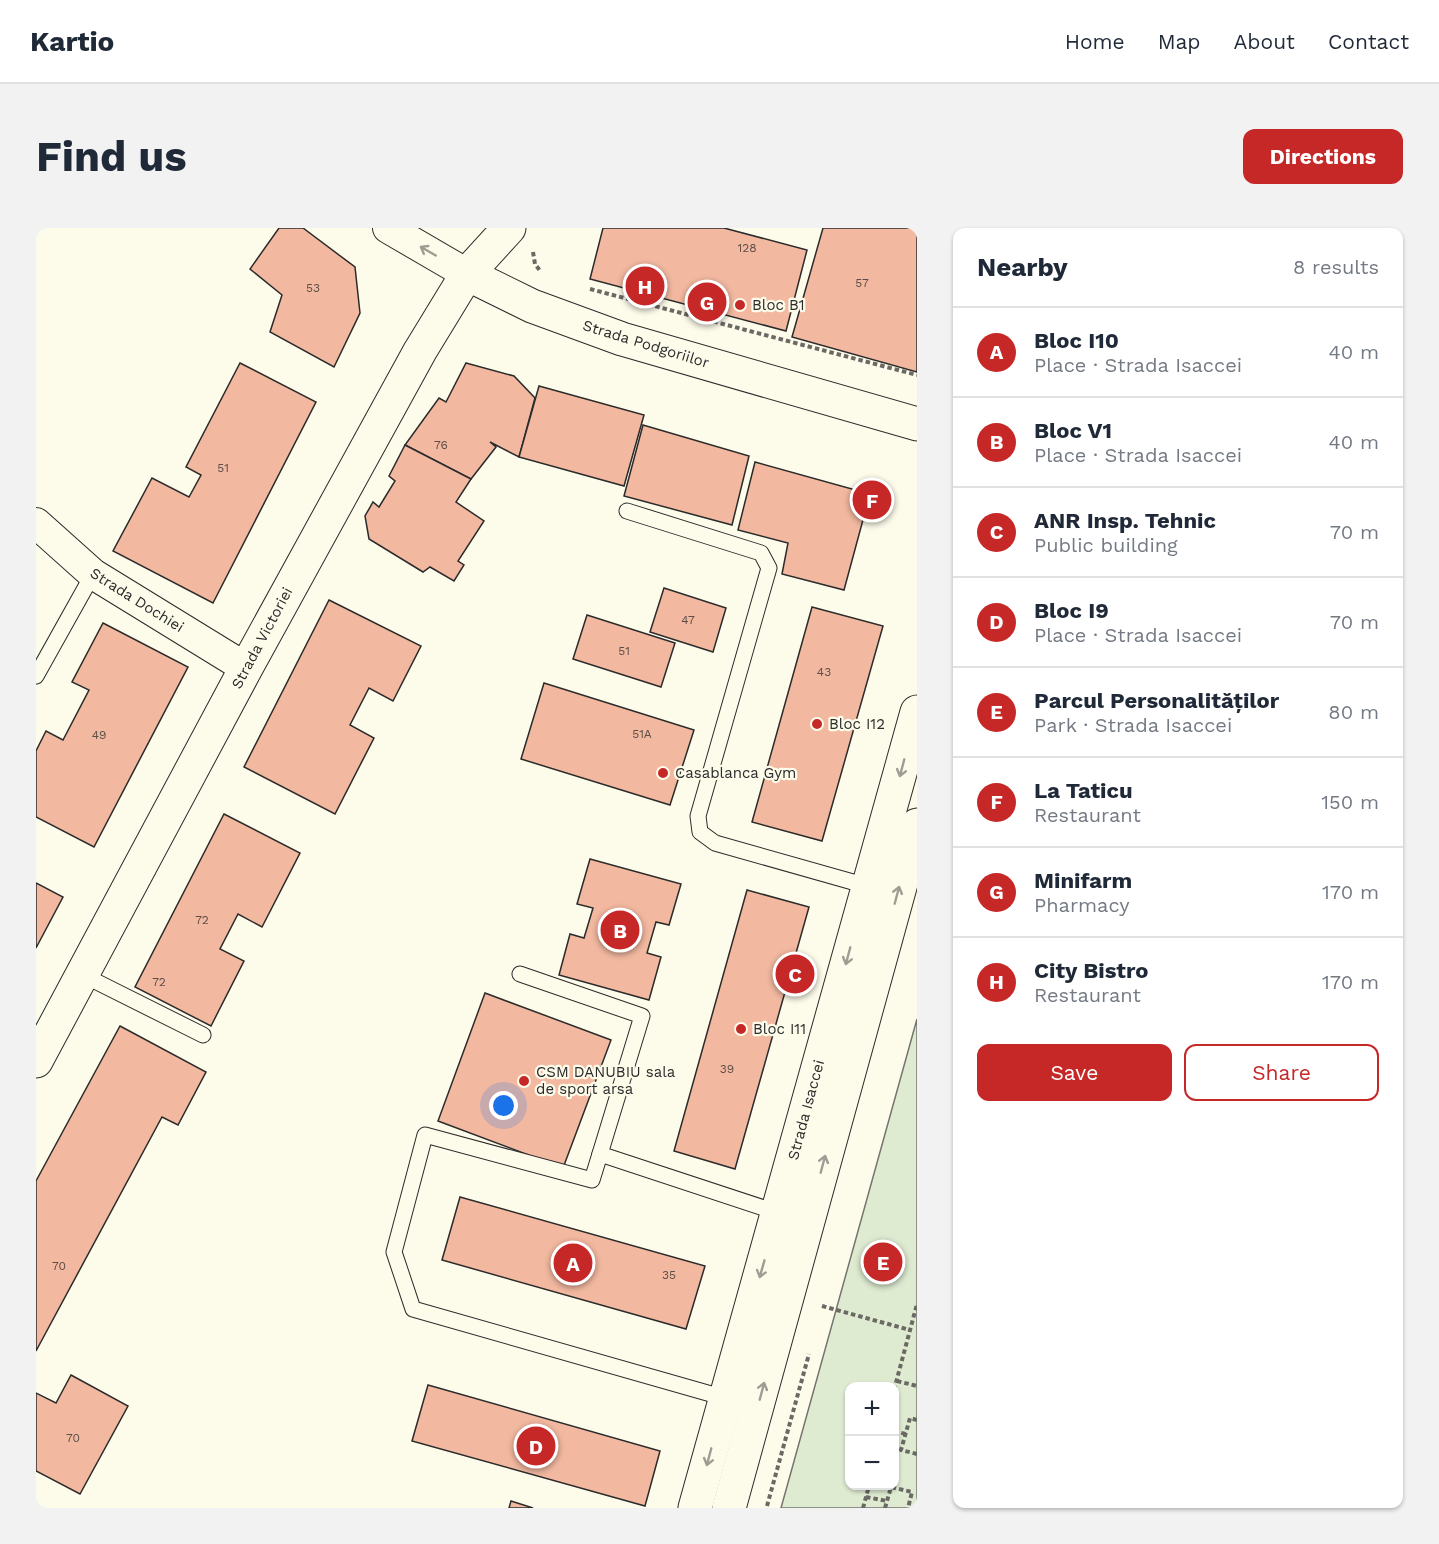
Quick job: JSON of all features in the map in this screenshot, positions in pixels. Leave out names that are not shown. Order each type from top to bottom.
[{"type":"main road","name":"Strada Victoriei","points":[[36,1061],[397,391],[467,274],[520,236]]},
{"type":"main road","name":"Strada Podgoriilor","points":[[467,274],[532,306],[622,339],[917,424]]},
{"type":"main road","name":"Strada Isaccei","points":[[695,1508],[917,712]]},
{"type":"main road","name":"Strada Isaccei","points":[[729,1508],[917,825]]},
{"type":"street","name":"Strada Podgoriilor","points":[[388,228],[467,274]]},
{"type":"street","name":"Strada Dochiei","points":[[36,523],[93,574],[246,668]]},
{"type":"lane","points":[[627,511],[761,553],[769,568],[698,816],[700,832],[715,843],[867,886]]},
{"type":"lane","points":[[36,676],[93,574]]},
{"type":"lane","points":[[520,974],[642,1016],[592,1180],[425,1135],[394,1252],[413,1309],[725,1398]]},
{"type":"lane","points":[[83,975],[203,1035]]},
{"type":"lane","points":[[600,1154],[778,1213]]},
{"type":"path","points":[[520,236],[545,278]]},
{"type":"path","points":[[580,287],[917,375]]},
{"type":"path","points":[[917,1304],[897,1381],[917,1386]]},
{"type":"path","points":[[822,1306],[910,1330]]},
{"type":"path","points":[[917,1420],[910,1418],[901,1450],[917,1454]]},
{"type":"path","points":[[899,1432],[906,1434]]},
{"type":"path","points":[[885,1508],[891,1486],[912,1492],[908,1508]]},
{"type":"path","points":[[863,1508],[868,1490]]},
{"type":"path","points":[[866,1497],[887,1501]]},
{"type":"green space","points":[[917,1019],[917,1508],[781,1508]]},
{"type":"building","points":[[279,228],[303,228],[355,267],[360,313],[334,367],[270,332],[282,295],[250,269]]},
{"type":"building","name":"Bloc B1","points":[[603,228],[724,228],[807,250],[786,331],[590,279]]},
{"type":"building","points":[[823,228],[917,228],[917,372],[792,337]]},
{"type":"building","points":[[240,363],[316,402],[213,603],[113,551],[152,478],[189,497],[201,475],[186,467]]},
{"type":"building","points":[[466,363],[514,376],[535,398],[519,457],[490,442],[496,447],[471,479],[405,445],[439,398],[446,402]]},
{"type":"building","points":[[539,386],[644,415],[624,486],[519,457]]},
{"type":"building","points":[[643,425],[749,456],[732,525],[624,496]]},
{"type":"building","points":[[405,445],[471,479],[456,502],[484,521],[458,561],[464,565],[454,581],[430,567],[423,572],[369,539],[365,516],[373,502],[379,507],[395,481],[389,476]]},
{"type":"building","points":[[755,462],[870,494],[844,590],[782,574],[788,543],[738,530]]},
{"type":"building","points":[[664,588],[726,608],[713,652],[650,632]]},
{"type":"building","points":[[329,600],[421,646],[393,701],[369,688],[350,725],[374,738],[335,814],[244,767]]},
{"type":"building","name":"Bloc I12","points":[[812,607],[883,626],[822,841],[752,822]]},
{"type":"building","points":[[587,615],[675,643],[661,687],[573,659]]},
{"type":"building","points":[[103,623],[188,667],[94,847],[36,817],[36,751],[46,731],[63,740],[89,690],[72,682]]},
{"type":"building","points":[[544,683],[694,730],[670,805],[521,759]]},
{"type":"building","points":[[224,814],[300,853],[262,927],[238,914],[220,949],[244,961],[211,1026],[135,987]]},
{"type":"building","points":[[590,859],[681,884],[669,925],[656,922],[647,953],[661,957],[649,1000],[559,975],[570,934],[584,938],[593,908],[577,904]]},
{"type":"building","points":[[36,883],[63,897],[36,948]]},
{"type":"building","name":"Bloc I11","points":[[747,890],[809,907],[735,1169],[674,1151]]},
{"type":"building","name":"CSM DANUBIU sala de sport arsa","points":[[485,993],[611,1040],[563,1168],[438,1121]]},
{"type":"building","points":[[120,1026],[206,1072],[178,1125],[162,1117],[36,1351],[36,1181]]},
{"type":"building","points":[[460,1197],[705,1266],[686,1329],[442,1260]]},
{"type":"building","points":[[71,1375],[128,1406],[80,1494],[36,1471],[36,1393],[56,1403]]},
{"type":"building","points":[[428,1385],[660,1451],[645,1506],[412,1441]]},
{"type":"building","points":[[511,1501],[533,1508],[509,1508]]},
{"type":"place","name":"City Bistro","points":[[645,286]]},
{"type":"place","name":"Minifarm","points":[[707,302]]},
{"type":"place","name":"Bloc B1","points":[[740,305]]},
{"type":"place","name":"La Taticu","points":[[872,500]]},
{"type":"place","name":"Bloc I12","points":[[817,724]]},
{"type":"place","name":"Casablanca Gym","points":[[663,773]]},
{"type":"place","name":"Bloc V1","points":[[620,930]]},
{"type":"place","name":"ANR Insp. Tehnic","points":[[795,974]]},
{"type":"place","name":"Bloc I11","points":[[741,1029]]},
{"type":"place","name":"CSM DANUBIU sala de sport arsa","points":[[524,1081]]},
{"type":"place","name":"Parcul Personalităților","points":[[883,1262]]},
{"type":"place","name":"Bloc I10","points":[[573,1263]]},
{"type":"place","name":"Bloc I9","points":[[536,1446]]}]
